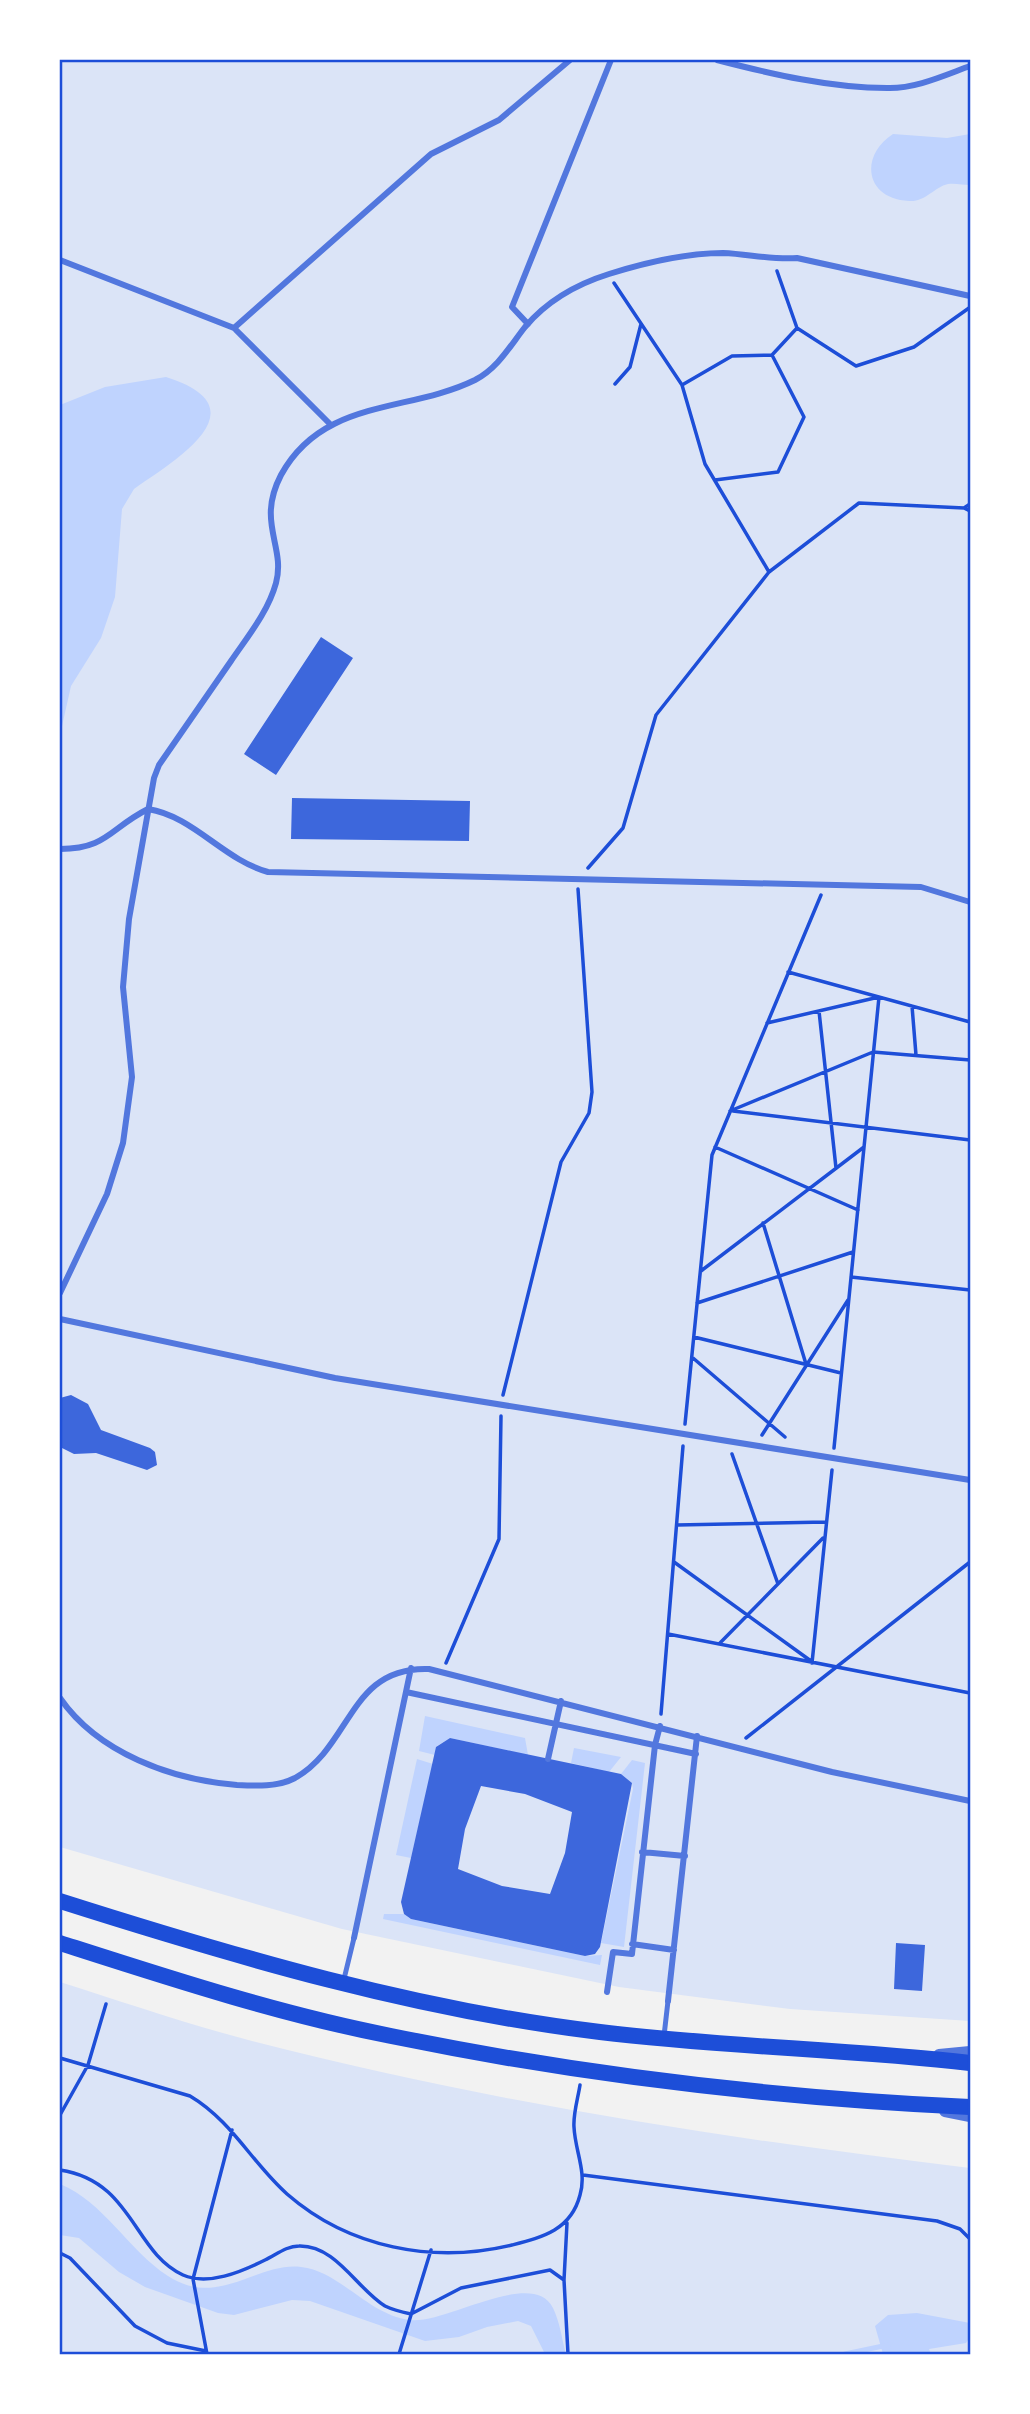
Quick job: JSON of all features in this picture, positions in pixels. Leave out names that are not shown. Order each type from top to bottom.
[{"type":"main road","points":[[60,1901],[343,1984],[534,2021],[664,2038],[971,2063]]},
{"type":"main road","points":[[60,1943],[201,1987],[390,2036],[581,2069],[914,2104],[971,2107]]},
{"type":"street","points":[[234,328],[431,153],[499,121],[570,60]]},
{"type":"street","points":[[528,324],[512,307],[611,60]]},
{"type":"street","points":[[717,60],[805,79],[889,88],[922,82],[971,66]]},
{"type":"street","points":[[60,1293],[107,1194],[123,1143],[132,1077],[123,987],[129,919],[148,810],[159,765],[265,611],[278,573],[270,512],[282,473],[313,439],[331,425],[368,409],[451,389],[476,379],[494,367],[528,324],[564,292],[608,274],[664,260],[723,253],[773,260],[797,258],[971,296]]},
{"type":"street","points":[[60,260],[234,328],[331,425]]},
{"type":"street","points":[[60,849],[80,849],[100,843],[131,818],[148,810],[173,817],[237,860],[268,872],[921,887],[971,902]]},
{"type":"street","points":[[60,1319],[335,1378],[971,1480]]},
{"type":"street","points":[[354,1938],[411,1668]]},
{"type":"street","points":[[60,1698],[88,1729],[118,1750],[156,1768],[190,1778],[262,1786],[292,1780],[312,1766],[365,1693],[391,1674],[411,1668],[442,1671],[832,1772],[971,1801]]},
{"type":"street","points":[[406,1692],[696,1754]]},
{"type":"street","points":[[548,1759],[561,1701]]},
{"type":"street","points":[[607,1992],[613,1952],[632,1954],[654,1745],[660,1726]]},
{"type":"street","points":[[668,2001],[697,1736]]},
{"type":"street","points":[[642,1852],[685,1856]]},
{"type":"street","points":[[632,1944],[674,1950]]},
{"type":"street","points":[[915,2057],[971,2052]]},
{"type":"street","points":[[914,2104],[971,2116]]},
{"type":"lane","points":[[343,1984],[354,1938]]},
{"type":"lane","points":[[664,2038],[668,2001]]},
{"type":"path","points":[[773,260],[797,328],[856,366],[914,347],[971,307]]},
{"type":"path","points":[[608,274],[682,385],[705,464],[769,572]]},
{"type":"path","points":[[615,384],[630,367],[641,324]]},
{"type":"path","points":[[682,385],[732,356],[772,355],[797,328]]},
{"type":"path","points":[[715,480],[778,472],[804,417],[772,355]]},
{"type":"path","points":[[442,1671],[499,1539],[501,1405],[561,1162],[589,1113],[592,1092],[577,880],[623,828],[656,715],[769,572],[859,503],[964,508],[971,511]]},
{"type":"path","points":[[964,508],[971,504]]},
{"type":"path","points":[[660,1726],[684,1434],[715,1147],[825,885]]},
{"type":"path","points":[[788,972],[971,1022]]},
{"type":"path","points":[[767,1023],[878,997]]},
{"type":"path","points":[[812,1663],[878,997]]},
{"type":"path","points":[[912,1006],[916,1055]]},
{"type":"path","points":[[819,1011],[836,1168]]},
{"type":"path","points":[[730,1111],[873,1052],[971,1060]]},
{"type":"path","points":[[730,1111],[971,1140]]},
{"type":"path","points":[[715,1147],[858,1210]]},
{"type":"path","points":[[700,1271],[864,1147]]},
{"type":"path","points":[[763,1223],[806,1364]]},
{"type":"path","points":[[697,1303],[853,1252]]},
{"type":"path","points":[[851,1277],[971,1290]]},
{"type":"path","points":[[755,1446],[849,1299]]},
{"type":"path","points":[[694,1337],[841,1373]]},
{"type":"path","points":[[692,1357],[806,1454]]},
{"type":"path","points":[[727,1441],[778,1584]]},
{"type":"path","points":[[677,1525],[826,1522]]},
{"type":"path","points":[[719,1644],[825,1536]]},
{"type":"path","points":[[736,1746],[970,1561]]},
{"type":"path","points":[[674,1562],[812,1663]]},
{"type":"path","points":[[668,1634],[971,1693]]},
{"type":"path","points":[[60,2115],[88,2065],[106,2004]]},
{"type":"path","points":[[60,2058],[190,2096],[206,2106],[232,2130],[286,2193],[337,2229],[401,2250],[489,2250],[548,2236],[567,2222]]},
{"type":"path","points":[[568,2354],[564,2280],[567,2222],[580,2197],[583,2175],[573,2125],[581,2069]]},
{"type":"path","points":[[60,2253],[70,2258],[135,2326],[167,2343],[206,2353],[194,2281],[232,2130]]},
{"type":"path","points":[[60,2170],[97,2183],[122,2204],[165,2262],[194,2281],[211,2279],[265,2260],[289,2247],[301,2245],[328,2256],[385,2306],[411,2316]]},
{"type":"path","points":[[583,2175],[937,2221],[960,2229],[971,2239]]},
{"type":"path","points":[[399,2354],[431,2250]]},
{"type":"path","points":[[411,2316],[461,2288],[550,2270],[564,2280]]},
{"type":"shaded area","points":[[60,60],[970,60],[970,2021],[790,2009],[619,1987],[342,1929],[60,1847]]},
{"type":"shaded area","points":[[60,1982],[228,2034],[340,2063],[429,2082],[699,2131],[970,2168],[970,2354],[60,2354]]},
{"type":"water","points":[[893,134],[947,138],[970,134],[970,185],[948,184],[915,201],[894,198],[883,193],[872,175],[872,164],[882,143]]},
{"type":"water","points":[[166,377],[195,390],[208,404],[210,419],[202,434],[188,449],[134,489],[122,509],[115,597],[101,638],[71,686],[60,735],[60,405],[105,387]]},
{"type":"water","points":[[425,1716],[525,1738],[528,1755],[450,1738],[437,1746],[435,1755],[419,1751]]},
{"type":"water","points":[[574,1748],[621,1757],[609,1772],[571,1763]]},
{"type":"water","points":[[417,1759],[433,1764],[411,1858],[396,1855]]},
{"type":"water","points":[[632,1760],[645,1763],[624,1947],[601,1943],[633,1789],[632,1783],[621,1774]]},
{"type":"water","points":[[384,1914],[404,1914],[411,1919],[585,1956],[602,1955],[600,1965],[383,1919]]},
{"type":"water","points":[[60,2184],[90,2202],[154,2265],[168,2276],[187,2285],[204,2288],[221,2286],[284,2267],[301,2267],[329,2276],[381,2310],[410,2320],[425,2319],[487,2300],[527,2293],[543,2297],[553,2308],[566,2354],[545,2354],[531,2326],[518,2321],[487,2327],[459,2337],[425,2341],[310,2301],[292,2300],[234,2315],[218,2313],[145,2287],[119,2272],[79,2238],[60,2235]]},
{"type":"water","points":[[917,2313],[970,2323],[970,2337],[966,2343],[929,2349],[931,2354],[883,2354],[875,2326],[888,2315]]},
{"type":"building","points":[[321,637],[353,658],[276,775],[244,754]]},
{"type":"building","points":[[292,798],[470,801],[469,841],[291,839]]},
{"type":"building","points":[[71,1395],[88,1404],[101,1430],[155,1452],[157,1465],[147,1470],[96,1453],[74,1454],[60,1447],[60,1398]]},
{"type":"building","points":[[450,1738],[621,1774],[632,1783],[600,1947],[595,1954],[585,1956],[411,1919],[404,1914],[401,1902],[436,1747]],"holes":[[[481,1786],[525,1794],[572,1812],[565,1853],[550,1894],[502,1886],[458,1869],[465,1829]]]},
{"type":"building","points":[[896,1943],[925,1945],[922,1991],[894,1989]]},
{"type":"waterway","points":[[845,2354],[888,2345]]}]
